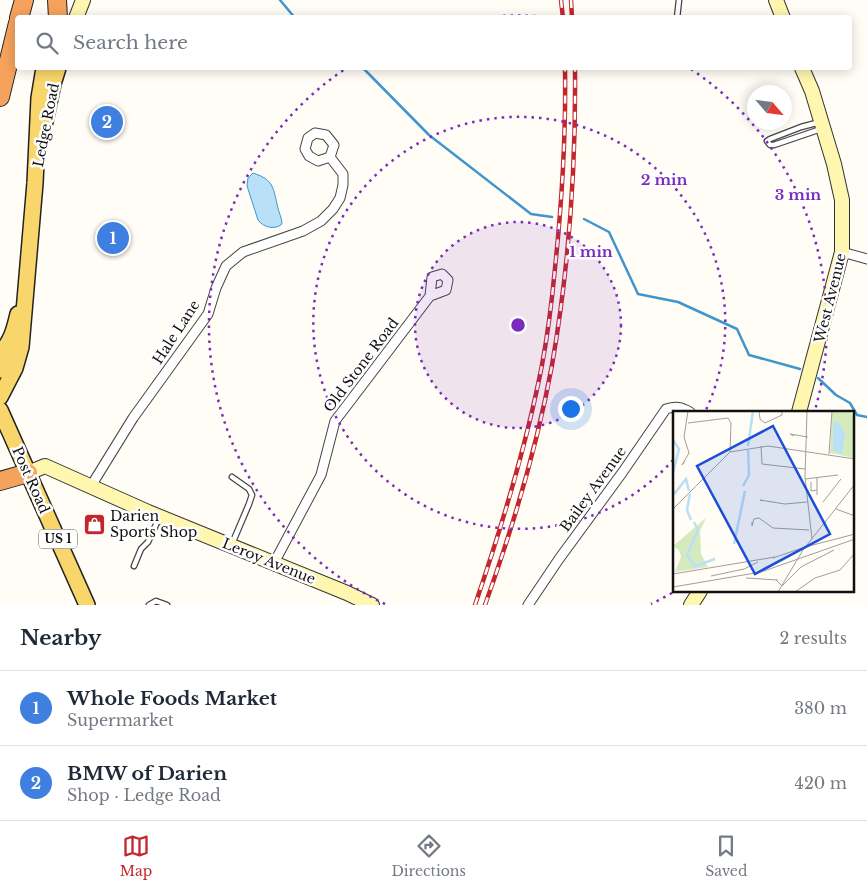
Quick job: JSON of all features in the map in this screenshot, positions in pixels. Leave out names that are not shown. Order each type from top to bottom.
[{"type":"highway","points":[[20,15],[24,0]]},
{"type":"highway","points":[[57,0],[59,15]]},
{"type":"highway","points":[[0,97],[15,35]]},
{"type":"highway","points":[[0,481],[28,472]]},
{"type":"main road","points":[[60,15],[67,0]]},
{"type":"main road","points":[[77,15],[83,0]]},
{"type":"main road","points":[[776,0],[782,15]]},
{"type":"main road","name":"Ledge Road","points":[[0,397],[20,354],[39,98],[44,70]]},
{"type":"main road","name":"Ledge Road","points":[[34,183],[46,116],[57,70]]},
{"type":"main road","name":"West Avenue","points":[[799,411],[842,252],[842,200],[834,164],[812,91],[803,70]]},
{"type":"main road","name":"Ledge Road","points":[[0,370],[11,354],[27,279]]},
{"type":"main road","name":"Ledge Road","points":[[0,352],[6,346],[16,325]]},
{"type":"main road","name":"Post Road","points":[[0,410],[87,605]]},
{"type":"main road","name":"Leroy Avenue","points":[[28,472],[45,466],[372,605]]},
{"type":"main road","points":[[691,605],[699,592]]},
{"type":"street","name":"Hale Lane","points":[[90,486],[133,418],[208,314],[216,288],[226,266],[243,252],[303,231],[321,221],[333,210],[340,198],[343,174],[330,157]]},
{"type":"street","points":[[842,252],[867,259]]},
{"type":"street","name":"Old Stone Road","points":[[274,564],[321,475],[334,421],[430,296]]},
{"type":"street","name":"Bailey Avenue","points":[[528,605],[666,409],[675,406],[688,411]]},
{"type":"lane","points":[[677,15],[679,0]]},
{"type":"lane","points":[[822,125],[774,144],[770,145],[767,141],[770,138],[794,129],[822,125]]},
{"type":"lane","points":[[232,478],[250,489],[252,495],[232,546]]},
{"type":"lane","points":[[134,566],[160,516]]},
{"type":"lane","points":[[149,605],[156,601],[167,605]]},
{"type":"water","points":[[253,173],[269,182],[274,190],[282,220],[282,224],[279,226],[266,226],[258,220],[247,186],[248,178]]},
{"type":"waterway","points":[[280,0],[292,15]]},
{"type":"waterway","points":[[365,70],[429,135],[531,214],[552,217]]},
{"type":"waterway","points":[[584,219],[609,232],[638,294],[678,302],[737,329],[749,355],[800,369]]},
{"type":"waterway","points":[[818,378],[836,395],[850,403],[857,415],[867,417]]},
{"type":"railway","points":[[561,0],[563,15]]},
{"type":"railway","points":[[571,0],[572,15]]},
{"type":"railway","points":[[475,605],[495,546],[521,456],[536,396],[544,353],[553,292],[562,193],[565,70]]},
{"type":"railway","points":[[485,605],[523,487],[552,365],[563,291],[573,180],[575,70]]},
{"type":"place","name":"BMW of Darien","points":[[107,122]]},
{"type":"place","name":"Whole Foods Market","points":[[113,238]]},
{"type":"place","name":"Darien Sports Shop","points":[[94,524]]}]
